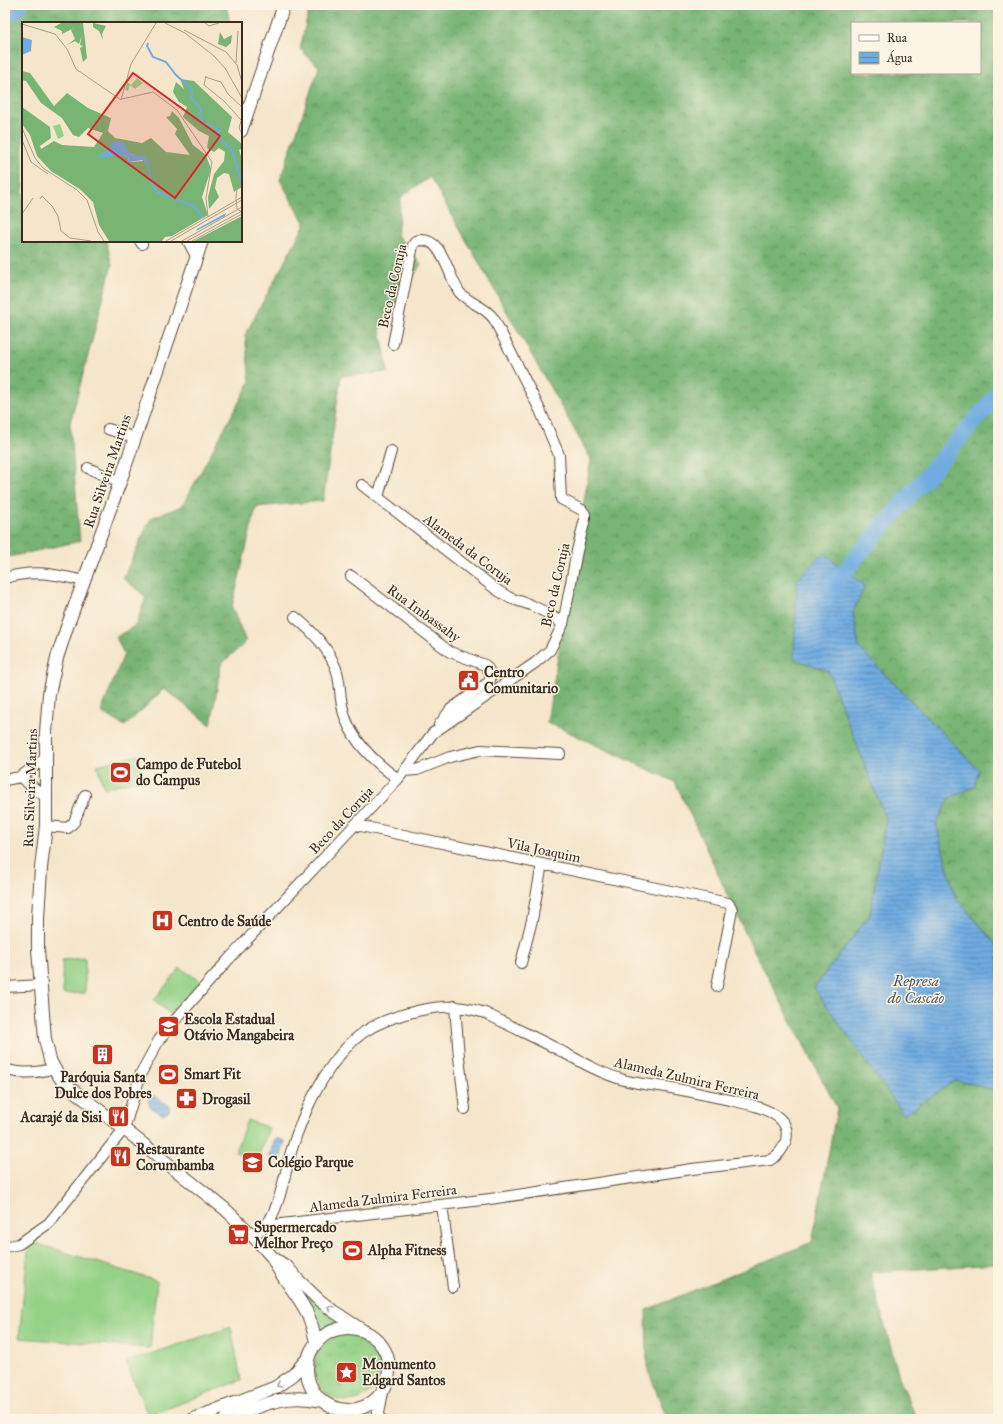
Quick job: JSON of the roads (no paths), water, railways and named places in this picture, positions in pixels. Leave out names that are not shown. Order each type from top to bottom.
[{"type":"main road","points":[[242,128],[284,5]]},
{"type":"main road","name":"Rua Silveira Martins","points":[[202,242],[120,482],[57,658],[49,694],[46,732],[46,826],[41,868],[38,918],[45,1039],[50,1060],[54,1068],[61,1079],[70,1088],[225,1209],[273,1258],[287,1267],[318,1300],[362,1330]]},
{"type":"main road","name":"Rua Silveira Martins","points":[[273,1258],[280,1273],[308,1315],[313,1326],[316,1342]]},
{"type":"main road","points":[[193,1419],[276,1387],[293,1375],[308,1358],[316,1342],[329,1332],[345,1328],[362,1330],[378,1340],[387,1356],[388,1375],[382,1392],[378,1413],[379,1419]]},
{"type":"main road","points":[[308,1358],[307,1374],[312,1389],[322,1401]]},
{"type":"main road","points":[[226,1419],[285,1398],[302,1398],[322,1401],[336,1408],[357,1409],[371,1403],[382,1392]]},
{"type":"main road","points":[[343,1409],[350,1419]]},
{"type":"street","name":"Beco da Coruja","points":[[124,1129],[141,1073],[159,1040],[229,959],[356,826],[398,779],[433,732],[550,650],[563,624],[585,514],[582,510],[564,502],[561,499],[559,455],[540,410],[494,319],[485,309],[461,294],[454,284],[441,253],[431,242],[425,240],[416,241],[413,245],[393,344]]},
{"type":"street","points":[[189,242],[197,258]]},
{"type":"street","points":[[108,429],[135,438]]},
{"type":"street","points":[[378,497],[391,451]]},
{"type":"street","points":[[88,468],[120,482]]},
{"type":"street","name":"Alameda da Coruja","points":[[362,485],[497,590],[510,598],[531,605],[549,614],[563,624]]},
{"type":"street","points":[[5,578],[34,572],[54,574],[84,581]]},
{"type":"street","name":"Rua Imbassahy","points":[[351,576],[450,652],[485,665],[491,673],[489,682],[452,709],[433,732]]},
{"type":"street","points":[[295,617],[311,631],[328,653],[335,665],[339,679],[342,707],[350,727],[360,743],[386,770],[398,779]]},
{"type":"street","points":[[404,771],[417,770],[450,757],[480,750],[560,754]]},
{"type":"street","points":[[5,780],[20,777],[46,758]]},
{"type":"street","points":[[20,777],[47,798]]},
{"type":"street","points":[[46,826],[68,828],[74,822],[85,795]]},
{"type":"street","name":"Vila Joaquim","points":[[356,826],[726,902],[730,904],[732,910],[717,986]]},
{"type":"street","points":[[521,963],[532,920],[542,864]]},
{"type":"street","points":[[5,987],[41,985]]},
{"type":"street","name":"Alameda Zulmira Ferreira","points":[[252,1235],[265,1226],[276,1205],[299,1128],[316,1090],[342,1052],[351,1042],[364,1032],[382,1022],[400,1015],[441,1006],[471,1008],[485,1013],[600,1072],[624,1080],[701,1093],[766,1110],[775,1115],[787,1129],[787,1137],[784,1148],[778,1156],[770,1160],[692,1169],[490,1200],[265,1226]]},
{"type":"street","points":[[455,1006],[465,1109]]},
{"type":"street","points":[[5,1069],[20,1073],[31,1073],[54,1068]]},
{"type":"street","points":[[5,1247],[19,1244],[49,1223],[124,1129]]},
{"type":"street","points":[[442,1205],[453,1287]]},
{"type":"water","name":"Represa do Cascão","points":[[824,553],[865,586],[853,612],[859,648],[979,770],[974,787],[949,798],[936,824],[955,896],[998,947],[998,1091],[956,1080],[904,1115],[814,988],[870,915],[886,819],[828,671],[794,659],[797,579]]},
{"type":"water","points":[[154,1096],[170,1106],[169,1111],[163,1115],[150,1107],[148,1100]]},
{"type":"water","points":[[275,1138],[285,1141],[280,1160],[269,1157]]},
{"type":"waterway","points":[[5,18],[20,5]]},
{"type":"waterway","points":[[832,589],[852,562],[998,394]]},
{"type":"place","name":"Centro Comunitario","points":[[468,680]]},
{"type":"place","name":"Campo de Futebol do Campus","points":[[120,772]]},
{"type":"place","name":"Centro de Saúde","points":[[163,921]]},
{"type":"place","name":"Escola Estadual Otávio Mangabeira","points":[[169,1027]]},
{"type":"place","name":"Paróquia Santa Dulce dos Pobres","points":[[103,1055]]},
{"type":"place","name":"Smart Fit","points":[[169,1074]]},
{"type":"place","name":"Drogasil","points":[[186,1099]]},
{"type":"place","name":"Acarajé da Sisi","points":[[118,1117]]},
{"type":"place","name":"Restaurante Corumbamba","points":[[121,1157]]},
{"type":"place","name":"Colégio Parque","points":[[253,1162]]},
{"type":"place","name":"Supermercado Melhor Preço","points":[[238,1235]]},
{"type":"place","name":"Alpha Fitness","points":[[353,1250]]},
{"type":"place","name":"Monumento Edgard Santos","points":[[346,1372]]}]
